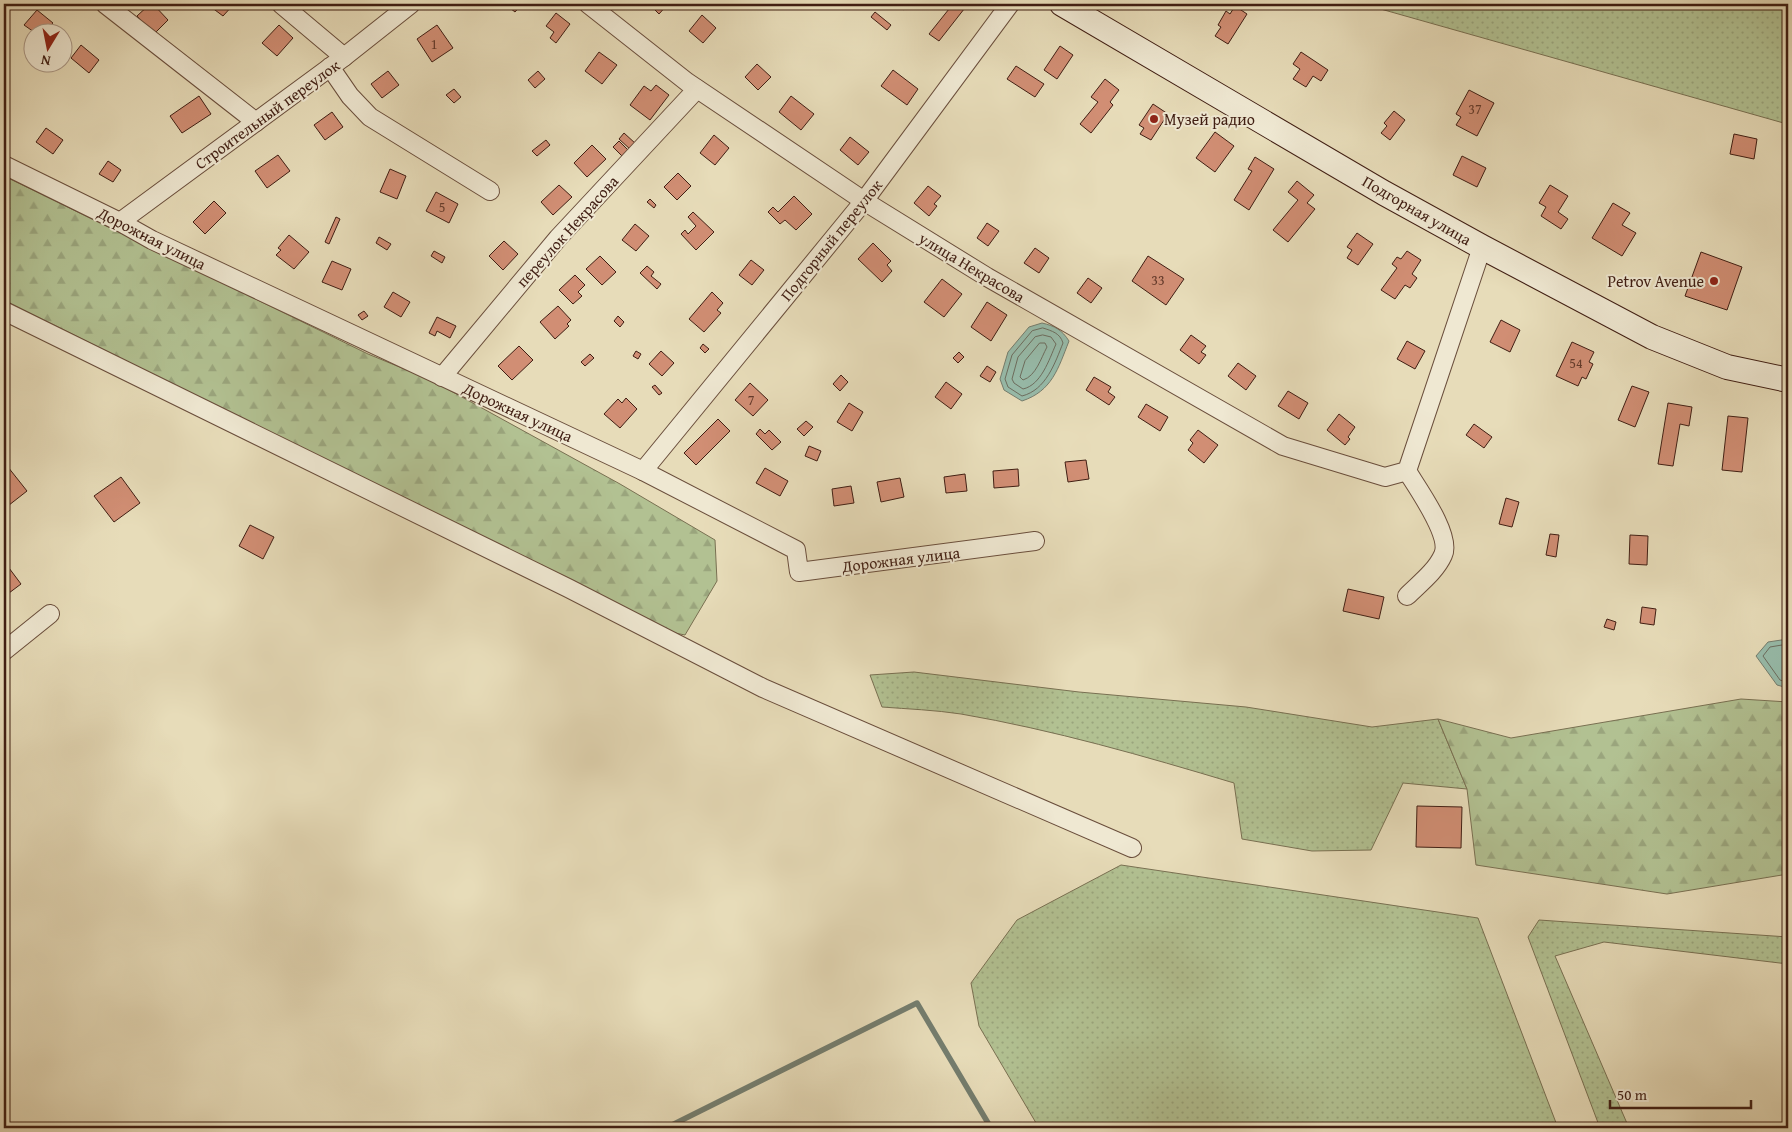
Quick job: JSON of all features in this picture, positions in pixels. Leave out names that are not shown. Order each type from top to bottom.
[{"type":"main road","name":"Подгорная улица","points":[[1062,4],[1384,193],[1652,337],[1727,367],[1788,380]]},
{"type":"street","points":[[105,4],[256,122]]},
{"type":"street","points":[[281,4],[337,62],[350,96],[370,117],[490,191]]},
{"type":"street","name":"Строительный переулок","points":[[120,222],[337,62],[411,4]]},
{"type":"street","name":"улица Некрасова","points":[[588,4],[696,88],[864,201],[987,278],[1283,446],[1385,477],[1407,471]]},
{"type":"street","name":"Подгорный переулок","points":[[643,471],[864,201],[1010,4]]},
{"type":"street","name":"переулок Некрасова","points":[[442,377],[558,238],[696,88]]},
{"type":"street","name":"Дорожная улица","points":[[4,166],[120,222],[152,240],[643,471],[796,550],[799,572],[1035,541]]},
{"type":"street","points":[[1407,596],[1437,566],[1444,554],[1443,530],[1407,471],[1482,247]]},
{"type":"street","points":[[4,311],[568,588],[763,688],[1132,848]]},
{"type":"street","points":[[4,650],[50,614]]},
{"type":"green space","points":[[1363,4],[1788,4],[1788,124],[1780,122]]},
{"type":"green space","points":[[4,176],[368,354],[431,380],[620,484],[715,540],[717,581],[685,635],[665,631],[4,300]]},
{"type":"green space","points":[[914,672],[1079,692],[1246,707],[1372,727],[1438,719],[1467,789],[1403,783],[1371,850],[1312,851],[1242,839],[1234,783],[1065,736],[996,720],[961,714],[882,707],[870,675]]},
{"type":"green space","points":[[1741,699],[1788,702],[1788,874],[1667,894],[1476,865],[1467,789],[1438,719],[1511,738]]},
{"type":"green space","points":[[1121,865],[1478,918],[1558,1128],[1039,1128],[979,1026],[971,983],[1017,920]]},
{"type":"green space","points":[[1539,920],[1788,937],[1788,964],[1604,942],[1555,956],[1629,1128],[1600,1128],[1528,937]]},
{"type":"water","points":[[1042,323],[1058,329],[1069,341],[1053,378],[1032,397],[1022,401],[1004,390],[1000,379],[1008,352],[1029,327]]},
{"type":"water","points":[[1788,639],[1788,688],[1777,685],[1756,656],[1768,642]]},
{"type":"building","points":[[150,4],[153,4],[168,20],[154,34],[137,16]]},
{"type":"building","points":[[207,4],[234,4],[223,16]]},
{"type":"building","points":[[505,4],[522,4],[515,12]]},
{"type":"building","points":[[649,4],[668,4],[659,14]]},
{"type":"building","points":[[897,4],[910,4],[904,10]]},
{"type":"building","points":[[942,4],[968,4],[939,41],[929,34],[949,9]]},
{"type":"building","points":[[1235,6],[1247,14],[1228,44],[1215,36],[1221,27],[1218,25],[1226,11],[1230,14]]},
{"type":"building","points":[[37,10],[52,22],[27,22]]},
{"type":"building","points":[[875,12],[891,25],[887,30],[871,17]]},
{"type":"building","points":[[556,13],[570,24],[556,43],[550,38],[554,32],[546,26]]},
{"type":"building","points":[[702,15],[716,28],[703,43],[689,31]]},
{"type":"building","points":[[279,25],[293,38],[277,56],[262,43]]},
{"type":"building","points":[[437,25],[453,48],[432,62],[417,39]]},
{"type":"building","points":[[81,45],[99,60],[89,73],[72,59]]},
{"type":"building","points":[[1060,46],[1073,55],[1057,79],[1044,70]]},
{"type":"building","points":[[599,52],[617,65],[602,84],[585,71]]},
{"type":"building","points":[[1301,52],[1328,70],[1321,81],[1313,76],[1306,87],[1293,79],[1300,69],[1293,64]]},
{"type":"building","points":[[757,64],[771,77],[758,90],[745,77]]},
{"type":"building","points":[[1016,66],[1044,84],[1035,97],[1007,79]]},
{"type":"building","points":[[893,70],[918,89],[907,105],[881,86]]},
{"type":"building","points":[[388,71],[399,85],[382,98],[371,84]]},
{"type":"building","points":[[538,71],[545,79],[535,88],[528,80]]},
{"type":"building","points":[[1105,79],[1119,90],[1110,102],[1113,105],[1091,133],[1080,124],[1098,102],[1091,97]]},
{"type":"building","points":[[656,85],[669,95],[650,120],[630,105],[644,86],[651,91]]},
{"type":"building","points":[[454,89],[461,97],[454,103],[446,95]]},
{"type":"building","points":[[1469,90],[1494,103],[1477,136],[1456,125],[1461,117],[1456,114]]},
{"type":"building","points":[[199,96],[211,114],[182,133],[170,116]]},
{"type":"building","points":[[791,96],[814,114],[801,130],[779,112]]},
{"type":"building","name":"Музей радио","points":[[1153,104],[1168,114],[1151,140],[1140,134],[1144,128],[1139,125]]},
{"type":"building","points":[[1394,111],[1405,120],[1390,140],[1381,133],[1387,126],[1384,123]]},
{"type":"building","points":[[332,112],[343,127],[325,140],[314,125]]},
{"type":"building","points":[[46,128],[63,140],[53,154],[36,142]]},
{"type":"building","points":[[1215,132],[1234,146],[1215,172],[1196,158]]},
{"type":"building","points":[[624,133],[636,144],[631,150],[619,139]]},
{"type":"building","points":[[1734,134],[1757,139],[1754,159],[1730,154]]},
{"type":"building","points":[[714,135],[729,148],[715,165],[700,153]]},
{"type":"building","points":[[850,137],[869,152],[858,165],[840,150]]},
{"type":"building","points":[[546,140],[550,145],[537,156],[532,151]]},
{"type":"building","points":[[619,141],[629,151],[623,157],[613,147]]},
{"type":"building","points":[[592,145],[606,159],[587,177],[574,163]]},
{"type":"building","points":[[278,155],[290,171],[267,188],[255,171]]},
{"type":"building","points":[[1462,156],[1486,168],[1477,187],[1453,175]]},
{"type":"building","points":[[1255,157],[1274,169],[1249,210],[1234,200],[1252,171],[1248,169]]},
{"type":"building","points":[[108,161],[121,170],[113,182],[99,174]]},
{"type":"building","points":[[390,169],[406,176],[397,199],[380,192]]},
{"type":"building","points":[[678,173],[691,186],[677,200],[664,187]]},
{"type":"building","points":[[1297,181],[1314,195],[1307,203],[1315,209],[1288,242],[1273,230],[1298,200],[1288,192]]},
{"type":"building","points":[[559,185],[572,197],[553,215],[541,202]]},
{"type":"building","points":[[1550,185],[1568,196],[1558,212],[1568,219],[1561,229],[1541,216],[1546,207],[1539,203]]},
{"type":"building","points":[[928,186],[941,196],[934,204],[937,206],[929,216],[914,203]]},
{"type":"building","points":[[436,192],[458,204],[449,223],[426,211]]},
{"type":"building","points":[[794,196],[812,214],[796,230],[785,220],[780,224],[768,212],[773,207],[778,212]]},
{"type":"building","points":[[650,199],[656,205],[654,208],[647,202]]},
{"type":"building","points":[[214,201],[226,213],[205,234],[193,222]]},
{"type":"building","points":[[1613,203],[1630,213],[1622,225],[1636,233],[1622,256],[1592,238]]},
{"type":"building","points":[[693,212],[714,232],[696,250],[681,234],[685,230],[688,234],[696,226],[688,217]]},
{"type":"building","points":[[336,217],[340,219],[329,244],[325,242]]},
{"type":"building","points":[[987,223],[999,231],[988,246],[977,238]]},
{"type":"building","points":[[635,224],[649,236],[636,251],[622,240]]},
{"type":"building","points":[[1357,233],[1373,244],[1358,265],[1347,258],[1352,250],[1347,247]]},
{"type":"building","points":[[289,235],[309,252],[294,269],[276,255],[281,250],[278,248]]},
{"type":"building","points":[[379,237],[391,244],[387,250],[376,243]]},
{"type":"building","points":[[504,241],[518,254],[503,270],[489,256]]},
{"type":"building","points":[[873,243],[891,261],[887,265],[892,271],[882,282],[858,259]]},
{"type":"building","points":[[1035,248],[1049,258],[1039,273],[1024,263]]},
{"type":"building","points":[[434,251],[445,257],[442,263],[431,256]]},
{"type":"building","points":[[1407,251],[1421,260],[1412,274],[1417,278],[1410,288],[1405,285],[1395,299],[1381,290],[1397,268],[1392,264],[1397,257],[1401,259]]},
{"type":"building","name":"Petrov Avenue","points":[[1701,252],[1742,267],[1727,310],[1685,296]]},
{"type":"building","points":[[600,256],[616,272],[602,285],[586,269]]},
{"type":"building","points":[[1148,256],[1184,279],[1166,305],[1132,281]]},
{"type":"building","points":[[751,260],[764,270],[752,285],[739,275]]},
{"type":"building","points":[[332,261],[351,269],[342,290],[322,282]]},
{"type":"building","points":[[647,266],[654,272],[651,276],[661,284],[657,289],[640,273]]},
{"type":"building","points":[[575,275],[585,285],[578,292],[582,296],[573,304],[559,290]]},
{"type":"building","points":[[1088,278],[1102,288],[1091,303],[1077,293]]},
{"type":"building","points":[[942,279],[962,294],[944,317],[924,302]]},
{"type":"building","points":[[393,292],[410,302],[401,317],[384,307]]},
{"type":"building","points":[[712,292],[723,303],[717,310],[721,313],[704,332],[689,319]]},
{"type":"building","points":[[987,302],[1007,315],[991,341],[971,327]]},
{"type":"building","points":[[558,306],[571,320],[567,324],[569,326],[555,339],[540,322]]},
{"type":"building","points":[[364,311],[368,316],[362,320],[358,315]]},
{"type":"building","points":[[618,316],[624,322],[620,327],[614,321]]},
{"type":"building","points":[[437,317],[456,326],[450,338],[437,331],[435,336],[429,333]]},
{"type":"building","points":[[1501,320],[1520,330],[1510,352],[1490,342]]},
{"type":"building","points":[[1191,335],[1206,346],[1201,352],[1206,355],[1199,364],[1180,350]]},
{"type":"building","points":[[1407,341],[1425,351],[1415,369],[1397,359]]},
{"type":"building","points":[[1572,342],[1594,352],[1589,362],[1593,364],[1586,379],[1582,377],[1578,386],[1556,376]]},
{"type":"building","points":[[703,344],[709,349],[705,353],[700,348]]},
{"type":"building","points":[[519,346],[533,360],[512,380],[498,366]]},
{"type":"building","points":[[636,351],[641,354],[638,359],[633,356]]},
{"type":"building","points":[[661,351],[674,363],[662,376],[649,364]]},
{"type":"building","points":[[959,352],[964,357],[958,363],[953,358]]},
{"type":"building","points":[[590,354],[594,358],[585,366],[581,362]]},
{"type":"building","points":[[1238,363],[1256,376],[1246,390],[1228,376]]},
{"type":"building","points":[[987,366],[996,372],[990,382],[980,376]]},
{"type":"building","points":[[841,375],[848,382],[840,391],[833,384]]},
{"type":"building","points":[[1094,377],[1111,387],[1108,392],[1115,397],[1109,405],[1086,390]]},
{"type":"building","points":[[946,382],[962,394],[951,409],[935,397]]},
{"type":"building","points":[[750,383],[768,400],[753,416],[735,400]]},
{"type":"building","points":[[655,385],[662,393],[659,395],[652,387]]},
{"type":"building","points":[[1632,386],[1649,392],[1635,427],[1618,420]]},
{"type":"building","points":[[1288,391],[1308,403],[1299,419],[1278,406]]},
{"type":"building","points":[[626,398],[637,409],[620,428],[604,414],[618,399],[622,403]]},
{"type":"building","points":[[849,403],[863,412],[852,431],[837,422]]},
{"type":"building","points":[[1668,403],[1692,407],[1689,426],[1680,424],[1673,466],[1658,464]]},
{"type":"building","points":[[1146,404],[1168,417],[1160,431],[1138,417]]},
{"type":"building","points":[[1339,414],[1355,427],[1345,445],[1327,430]]},
{"type":"building","points":[[1728,416],[1748,418],[1742,472],[1722,470]]},
{"type":"building","points":[[718,419],[730,431],[696,465],[684,453]]},
{"type":"building","points":[[806,421],[813,427],[804,436],[797,429]]},
{"type":"building","points":[[1474,424],[1492,437],[1484,448],[1466,435]]},
{"type":"building","points":[[1788,425],[1788,457],[1786,456]]},
{"type":"building","points":[[760,429],[765,434],[769,430],[781,442],[772,450],[756,434]]},
{"type":"building","points":[[1198,430],[1218,445],[1204,463],[1188,450],[1193,443],[1190,440]]},
{"type":"building","points":[[809,446],[821,451],[817,461],[805,456]]},
{"type":"building","points":[[1086,460],[1089,479],[1068,482],[1065,462]]},
{"type":"building","points":[[4,462],[27,491],[4,509]]},
{"type":"building","points":[[765,468],[788,481],[780,496],[756,483]]},
{"type":"building","points":[[1018,469],[1019,486],[994,488],[993,471]]},
{"type":"building","points":[[965,474],[967,491],[946,493],[944,477]]},
{"type":"building","points":[[121,477],[140,503],[114,522],[94,496]]},
{"type":"building","points":[[900,478],[904,497],[881,502],[877,482]]},
{"type":"building","points":[[851,486],[854,503],[834,506],[832,489]]},
{"type":"building","points":[[1506,498],[1519,502],[1512,527],[1499,524]]},
{"type":"building","points":[[250,525],[274,537],[263,559],[239,546]]},
{"type":"building","points":[[1550,534],[1559,535],[1556,557],[1546,555]]},
{"type":"building","points":[[1630,535],[1648,536],[1647,565],[1629,564]]},
{"type":"building","points":[[6,564],[21,584],[5,596],[4,565]]},
{"type":"building","points":[[1348,589],[1384,597],[1379,619],[1343,611]]},
{"type":"building","points":[[1642,607],[1656,609],[1654,625],[1640,623]]},
{"type":"building","points":[[1607,619],[1616,622],[1614,630],[1604,627]]},
{"type":"building","points":[[1417,806],[1462,807],[1461,848],[1416,847]]},
{"type":"waterway","points":[[666,1128],[917,1003],[991,1128]]},
{"type":"place","name":"Музей радио","points":[[1154,119]]},
{"type":"place","name":"Petrov Avenue","points":[[1714,281]]}]
